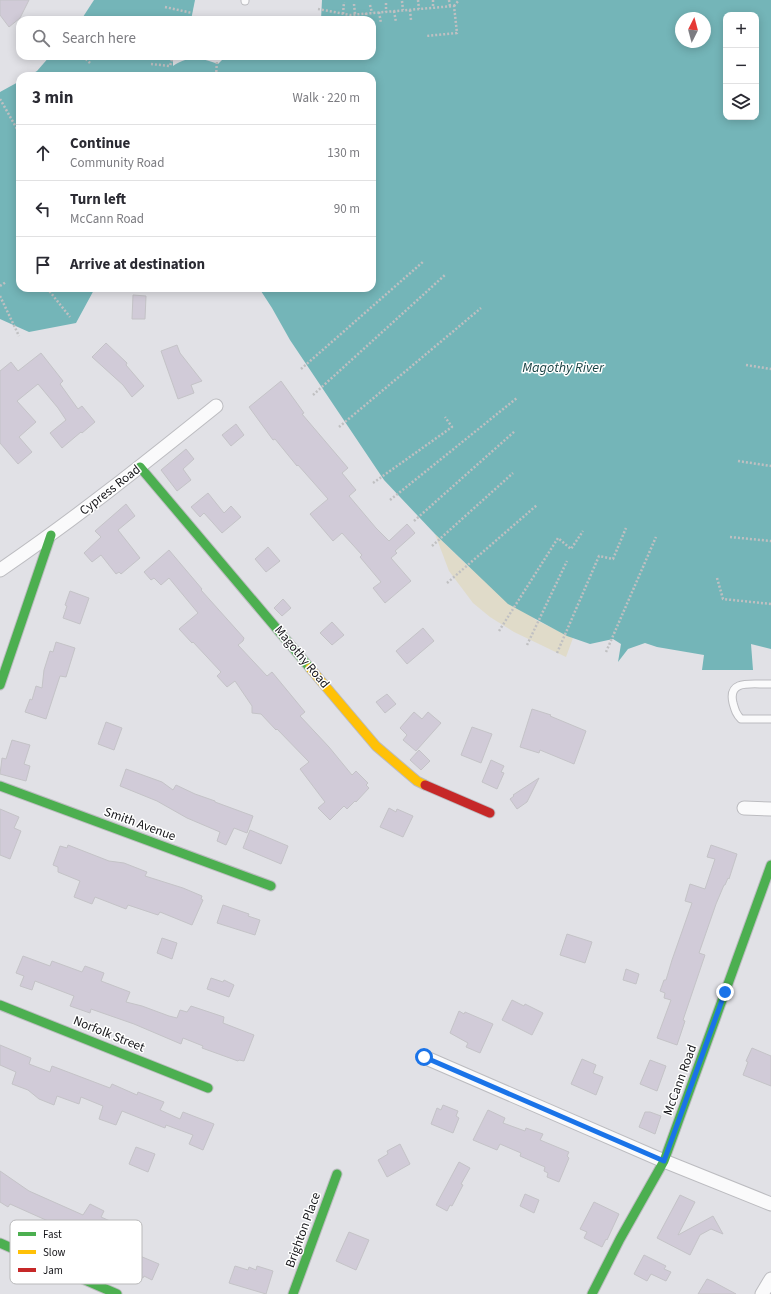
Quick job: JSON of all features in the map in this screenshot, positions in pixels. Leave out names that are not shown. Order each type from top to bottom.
[{"type":"street","name":"Cypress Road","points":[[0,570],[51,535],[140,467],[216,406]]},
{"type":"street","name":"Magothy Road","points":[[140,467],[376,746],[417,781],[490,813]]},
{"type":"street","points":[[0,685],[51,535]]},
{"type":"street","name":"Smith Avenue","points":[[0,786],[271,886]]},
{"type":"street","points":[[744,808],[771,809]]},
{"type":"street","name":"McCann Road","points":[[592,1294],[620,1239],[664,1161],[771,865]]},
{"type":"street","name":"Norfolk Street","points":[[0,1005],[208,1088]]},
{"type":"street","points":[[424,1057],[664,1161],[771,1204]]},
{"type":"street","name":"Brighton Place","points":[[293,1294],[337,1174]]},
{"type":"street","points":[[0,1243],[10,1247]]},
{"type":"street","points":[[762,1294],[771,1279]]},
{"type":"street","points":[[94,1284],[117,1294]]},
{"type":"lane","points":[[771,684],[739,685],[734,689],[731,695],[736,714],[741,719],[771,719]]},
{"type":"path","points":[[418,0],[419,9]]},
{"type":"path","points":[[433,0],[433,8]]},
{"type":"path","points":[[449,0],[450,6]]},
{"type":"path","points":[[426,36],[457,33],[454,6],[459,0]]},
{"type":"path","points":[[402,1],[403,10]]},
{"type":"path","points":[[343,14],[344,2]]},
{"type":"path","points":[[386,2],[386,12]]},
{"type":"path","points":[[354,4],[355,14]]},
{"type":"path","points":[[370,5],[372,13]]},
{"type":"path","points":[[318,8],[343,14],[355,14],[454,6]]},
{"type":"path","points":[[165,7],[192,13]]},
{"type":"path","points":[[410,10],[411,20]]},
{"type":"path","points":[[394,11],[396,22]]},
{"type":"path","points":[[379,12],[381,23]]},
{"type":"path","points":[[87,60],[90,63]]},
{"type":"path","points":[[151,64],[170,66],[172,60]]},
{"type":"path","points":[[216,72],[217,60]]},
{"type":"path","points":[[0,99],[16,127]]},
{"type":"path","points":[[301,369],[424,261]]},
{"type":"path","points":[[313,395],[446,274]]},
{"type":"path","points":[[0,286],[6,282]]},
{"type":"path","points":[[49,292],[70,317]]},
{"type":"path","points":[[0,296],[19,336]]},
{"type":"path","points":[[339,427],[481,308]]},
{"type":"path","points":[[746,365],[771,369]]},
{"type":"path","points":[[390,500],[517,398]]},
{"type":"path","points":[[373,482],[452,427],[445,417]]},
{"type":"path","points":[[414,521],[515,432]]},
{"type":"path","points":[[738,461],[771,466]]},
{"type":"path","points":[[432,546],[513,473]]},
{"type":"path","points":[[447,583],[537,505]]},
{"type":"path","points":[[557,653],[599,556],[613,559],[626,528]]},
{"type":"path","points":[[499,631],[558,538],[571,549],[583,531]]},
{"type":"path","points":[[606,652],[656,536]]},
{"type":"path","points":[[730,537],[771,541]]},
{"type":"path","points":[[527,645],[567,561]]},
{"type":"path","points":[[717,578],[723,599],[771,604]]},
{"type":"sand","points":[[435,534],[468,566],[536,620],[573,638],[566,657],[514,632],[490,617],[473,603],[449,571]]},
{"type":"water","points":[[94,0],[195,0],[192,16],[84,16]]},
{"type":"water","name":"Magothy River","points":[[322,0],[771,0],[771,649],[751,644],[753,670],[702,670],[704,655],[657,647],[645,643],[628,649],[618,662],[621,644],[613,639],[590,644],[567,636],[508,604],[435,534],[384,480],[290,340],[262,292],[376,292],[376,72],[35,72],[47,60],[173,60],[173,66],[185,60],[206,60],[218,64],[222,60],[376,60],[376,16],[321,16]]},
{"type":"water","points":[[16,83],[16,292],[93,292],[76,323],[29,332],[0,319],[0,92]]},
{"type":"building","points":[[0,0],[29,0],[21,16],[16,16],[16,21],[9,27],[0,15]]},
{"type":"building","points":[[133,295],[146,296],[145,319],[132,319]]},
{"type":"building","points":[[106,343],[127,363],[126,365],[144,386],[132,397],[123,385],[92,357]]},
{"type":"building","points":[[177,345],[180,353],[202,381],[191,385],[194,393],[178,399],[161,351]]},
{"type":"building","points":[[41,353],[63,381],[60,384],[78,409],[82,406],[95,422],[62,448],[50,433],[66,420],[38,384],[17,401],[36,422],[19,437],[32,452],[18,464],[0,443],[0,371],[11,362],[18,371]]},
{"type":"building","points":[[281,381],[304,413],[302,414],[348,468],[342,473],[356,490],[349,496],[376,528],[389,541],[407,524],[415,533],[395,551],[397,553],[391,558],[411,581],[385,603],[373,588],[381,582],[360,557],[362,555],[342,533],[333,541],[310,514],[328,499],[298,465],[297,466],[275,439],[273,440],[249,407]]},
{"type":"building","points":[[236,424],[244,435],[231,446],[222,435]]},
{"type":"building","points":[[186,449],[194,459],[183,469],[191,480],[177,491],[161,470]]},
{"type":"building","points":[[208,493],[224,513],[231,506],[241,517],[222,533],[204,513],[200,517],[191,507]]},
{"type":"building","points":[[126,504],[135,516],[118,530],[140,558],[121,574],[119,572],[116,574],[101,555],[92,562],[84,553],[101,537],[95,531]]},
{"type":"building","points":[[268,547],[280,561],[266,572],[255,559]]},
{"type":"building","points":[[169,550],[202,589],[201,590],[244,638],[238,645],[267,676],[272,672],[305,712],[300,716],[329,747],[352,775],[356,771],[368,783],[366,785],[369,788],[356,802],[355,801],[347,809],[344,806],[330,820],[318,808],[325,802],[300,769],[309,762],[261,714],[252,713],[252,706],[235,681],[227,687],[217,676],[221,672],[179,629],[198,613],[169,578],[161,585],[154,578],[151,580],[144,572]]},
{"type":"building","points":[[70,591],[89,598],[80,624],[63,618],[67,606],[65,605]]},
{"type":"building","points":[[283,599],[291,608],[282,616],[274,608]]},
{"type":"building","points":[[332,622],[344,635],[332,645],[320,633]]},
{"type":"building","points":[[423,628],[434,641],[407,664],[396,651]]},
{"type":"building","points":[[56,642],[75,648],[66,677],[60,676],[46,719],[25,712],[30,699],[32,700],[36,686],[42,688],[44,670],[50,651],[53,652]]},
{"type":"building","points":[[387,694],[396,704],[385,713],[376,702]]},
{"type":"building","points":[[532,709],[551,715],[550,716],[586,731],[574,764],[540,750],[539,753],[520,747]]},
{"type":"building","points":[[414,712],[422,719],[428,712],[441,723],[416,751],[403,740],[407,735],[400,728]]},
{"type":"building","points":[[106,722],[122,728],[114,750],[98,744]]},
{"type":"building","points":[[472,727],[492,734],[481,763],[461,755]]},
{"type":"building","points":[[12,740],[30,745],[24,764],[30,766],[26,781],[0,774],[2,758],[6,759]]},
{"type":"building","points":[[419,750],[430,761],[421,770],[410,760]]},
{"type":"building","points":[[491,760],[504,766],[501,772],[504,773],[497,789],[482,782]]},
{"type":"building","points":[[126,769],[162,782],[173,790],[176,785],[195,794],[253,816],[247,833],[234,828],[226,845],[217,841],[220,832],[187,818],[157,801],[120,786]]},
{"type":"building","points":[[539,778],[527,802],[517,809],[510,799],[514,796],[513,795]]},
{"type":"building","points":[[389,808],[396,812],[397,809],[413,816],[403,837],[380,827]]},
{"type":"building","points":[[0,809],[19,817],[14,828],[21,831],[10,859],[0,855]]},
{"type":"building","points":[[250,830],[288,846],[281,864],[243,848]]},
{"type":"building","points":[[68,845],[109,861],[124,863],[147,872],[145,876],[183,888],[202,896],[201,899],[203,900],[192,925],[160,912],[158,915],[128,905],[126,909],[95,897],[92,904],[74,897],[80,881],[58,872],[58,867],[53,865],[60,846],[67,848]]},
{"type":"building","points":[[711,845],[737,854],[729,879],[728,878],[724,885],[716,904],[699,953],[705,955],[683,1020],[685,1021],[677,1045],[657,1038],[671,1000],[664,998],[665,993],[660,991],[664,980],[666,980],[692,903],[685,901],[690,884],[705,889],[715,859],[707,857]]},
{"type":"building","points":[[223,905],[249,914],[248,916],[260,920],[255,935],[217,923]]},
{"type":"building","points":[[567,934],[592,942],[585,963],[560,955]]},
{"type":"building","points":[[162,938],[177,943],[172,959],[157,953]]},
{"type":"building","points":[[23,956],[50,966],[52,961],[82,972],[85,966],[104,973],[101,981],[130,992],[126,1002],[169,1016],[177,1018],[180,1010],[187,1012],[191,1006],[224,1017],[223,1023],[254,1035],[244,1061],[238,1061],[202,1048],[203,1046],[183,1038],[181,1044],[134,1024],[91,1009],[90,1013],[70,1006],[74,996],[35,981],[32,990],[20,986],[24,976],[16,973]]},
{"type":"building","points":[[626,969],[639,974],[636,984],[623,980]]},
{"type":"building","points":[[211,978],[223,982],[224,980],[234,985],[229,997],[207,989]]},
{"type":"building","points":[[512,1000],[524,1006],[525,1004],[543,1013],[532,1035],[502,1020]]},
{"type":"building","points":[[459,1011],[464,1014],[465,1012],[493,1024],[480,1053],[466,1047],[468,1043],[450,1033]]},
{"type":"building","points":[[0,1045],[31,1058],[29,1064],[50,1072],[52,1066],[110,1088],[112,1084],[137,1095],[138,1092],[164,1102],[160,1110],[180,1119],[183,1112],[214,1124],[203,1150],[189,1144],[193,1135],[166,1125],[165,1128],[122,1111],[116,1125],[99,1119],[103,1106],[81,1097],[79,1104],[57,1096],[54,1105],[39,1099],[28,1090],[12,1084],[16,1072],[0,1065]]},
{"type":"building","points":[[752,1048],[771,1056],[771,1086],[743,1075],[748,1062],[746,1061]]},
{"type":"building","points":[[582,1059],[596,1065],[593,1073],[603,1077],[596,1095],[571,1084]]},
{"type":"building","points":[[650,1060],[666,1066],[657,1091],[640,1084]]},
{"type":"building","points":[[443,1105],[458,1111],[456,1116],[459,1118],[453,1133],[431,1124],[437,1108],[441,1110]]},
{"type":"building","points":[[488,1110],[505,1118],[503,1123],[525,1131],[526,1128],[543,1134],[540,1140],[569,1152],[567,1156],[569,1158],[559,1182],[547,1177],[548,1173],[544,1171],[545,1167],[520,1156],[521,1153],[500,1144],[497,1150],[473,1140]]},
{"type":"building","points":[[645,1112],[650,1112],[661,1116],[655,1134],[639,1127]]},
{"type":"building","points":[[400,1144],[410,1164],[387,1177],[378,1160],[388,1154],[387,1151]]},
{"type":"building","points":[[136,1147],[155,1154],[148,1172],[129,1164]]},
{"type":"building","points":[[459,1162],[470,1168],[461,1184],[463,1185],[452,1206],[450,1205],[447,1211],[436,1205]]},
{"type":"building","points":[[0,1171],[29,1191],[83,1215],[90,1204],[104,1211],[101,1217],[108,1220],[46,1220],[10,1204],[8,1207],[0,1202]]},
{"type":"building","points":[[525,1194],[539,1200],[534,1213],[520,1206]]},
{"type":"building","points":[[680,1195],[695,1202],[678,1235],[713,1216],[723,1234],[711,1229],[700,1235],[690,1255],[657,1238]]},
{"type":"building","points":[[594,1202],[619,1214],[607,1240],[606,1239],[602,1247],[584,1238],[587,1232],[580,1229]]},
{"type":"building","points":[[349,1232],[369,1240],[356,1270],[336,1261]]},
{"type":"building","points":[[644,1255],[666,1266],[664,1269],[671,1272],[666,1281],[651,1274],[647,1281],[634,1274]]},
{"type":"building","points":[[142,1257],[159,1264],[152,1280],[144,1276],[143,1278]]},
{"type":"building","points":[[235,1266],[248,1270],[249,1267],[256,1270],[257,1266],[273,1271],[266,1294],[229,1283]]},
{"type":"building","points":[[707,1279],[712,1281],[736,1294],[698,1294]]},
{"type":"traffic: fast","points":[[140,467],[310,668]]},
{"type":"traffic: fast","points":[[0,685],[51,535]]},
{"type":"traffic: fast","points":[[0,786],[271,886]]},
{"type":"traffic: fast","points":[[592,1294],[620,1239],[664,1161],[771,865]]},
{"type":"traffic: fast","points":[[0,1005],[208,1088]]},
{"type":"traffic: fast","points":[[293,1294],[337,1174]]},
{"type":"traffic: fast","points":[[0,1243],[10,1247]]},
{"type":"traffic: fast","points":[[94,1284],[117,1294]]},
{"type":"traffic: slow","points":[[310,668],[376,746],[417,781],[425,785]]},
{"type":"traffic: jam","points":[[425,785],[490,813]]},
{"type":"route","points":[[424,1057],[664,1161],[725,992]]}]
